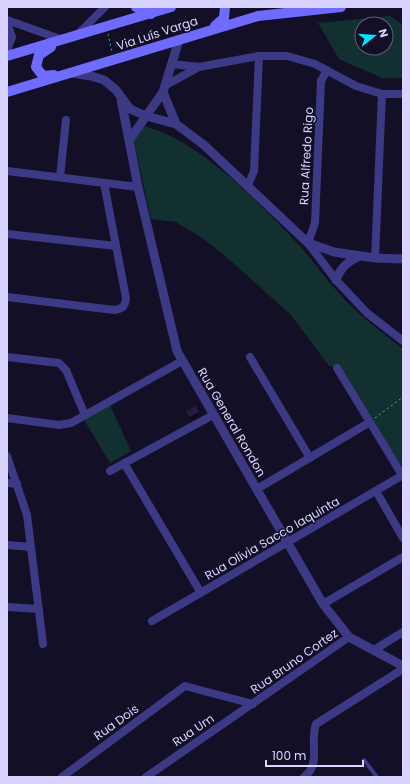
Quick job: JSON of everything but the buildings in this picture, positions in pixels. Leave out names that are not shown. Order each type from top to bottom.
[{"type":"main road","points":[[136,7],[150,10]]},
{"type":"main road","name":"Via Luís Varga","points":[[7,56],[107,27],[150,10],[171,7]]},
{"type":"main road","points":[[206,31],[221,22],[226,13],[225,7]]},
{"type":"main road","name":"Via Luís Varga","points":[[7,92],[114,61],[206,31],[266,15],[341,7]]},
{"type":"main road","points":[[63,40],[39,55],[36,67],[43,76],[72,73]]},
{"type":"street","points":[[75,37],[105,7]]},
{"type":"street","points":[[7,20],[63,40]]},
{"type":"street","points":[[7,24],[12,37],[7,50]]},
{"type":"street","points":[[130,139],[165,88],[179,40]]},
{"type":"street","points":[[172,64],[199,67],[259,56],[287,56],[315,64],[356,86],[382,94],[403,94]]},
{"type":"street","points":[[248,185],[254,171],[259,56]]},
{"type":"street","points":[[165,88],[199,67]]},
{"type":"street","name":"Rua Alfredo Rigo","points":[[308,243],[315,223],[321,81],[327,70]]},
{"type":"street","name":"Rua General Rondon","points":[[72,73],[104,80],[116,90],[130,109],[146,116],[176,124]]},
{"type":"street","points":[[165,88],[176,124],[204,145],[248,185],[308,243],[336,280],[367,314],[403,341]]},
{"type":"street","points":[[375,258],[382,94]]},
{"type":"street","name":"Rua General Rondon","points":[[122,99],[138,187],[177,351],[323,604],[350,637],[403,666]]},
{"type":"street","points":[[60,177],[66,120]]},
{"type":"street","points":[[7,171],[138,187]]},
{"type":"street","points":[[7,297],[114,310],[121,309],[126,304],[104,183]]},
{"type":"street","points":[[7,234],[116,246]]},
{"type":"street","points":[[308,243],[334,252],[375,258],[403,259]]},
{"type":"street","points":[[336,280],[341,269],[348,261],[360,256]]},
{"type":"street","points":[[7,357],[59,363],[66,370],[85,415]]},
{"type":"street","points":[[250,357],[310,458]]},
{"type":"street","points":[[7,418],[59,425],[71,423],[182,361]]},
{"type":"street","points":[[337,368],[403,475]]},
{"type":"street","points":[[110,470],[213,415]]},
{"type":"street","points":[[257,489],[370,422]]},
{"type":"street","points":[[7,456],[18,484],[26,515],[43,644]]},
{"type":"street","points":[[124,463],[201,593]]},
{"type":"street","name":"Rua Olívia Sacco Iaquinta","points":[[152,621],[403,475]]},
{"type":"street","points":[[7,483],[18,484]]},
{"type":"street","points":[[376,491],[403,538]]},
{"type":"street","points":[[7,545],[31,547]]},
{"type":"street","points":[[323,604],[403,557]]},
{"type":"street","points":[[7,607],[39,609]]},
{"type":"street","points":[[374,650],[403,632]]},
{"type":"street","name":"Rua Bruno Cortez","points":[[253,704],[350,637]]},
{"type":"street","points":[[304,777],[310,773],[315,764],[313,733],[316,724],[403,669]]},
{"type":"street","name":"Rua Dois","points":[[62,777],[185,686],[253,704]]},
{"type":"street","name":"Rua Um","points":[[146,777],[253,704]]},
{"type":"lane","points":[[364,760],[377,777]]},
{"type":"path","points":[[107,27],[114,61]]},
{"type":"path","points":[[370,422],[403,397]]},
{"type":"green space","points":[[394,19],[403,25],[403,78],[382,78],[339,59],[318,23],[354,20],[354,56],[394,56]]},
{"type":"green space","points":[[143,126],[164,133],[185,144],[227,174],[283,228],[352,307],[368,322],[403,349],[403,466],[398,462],[341,367],[329,366],[291,315],[223,254],[202,238],[176,222],[151,219],[133,132]]},
{"type":"green space","points":[[110,405],[131,451],[110,463],[84,420]]}]
